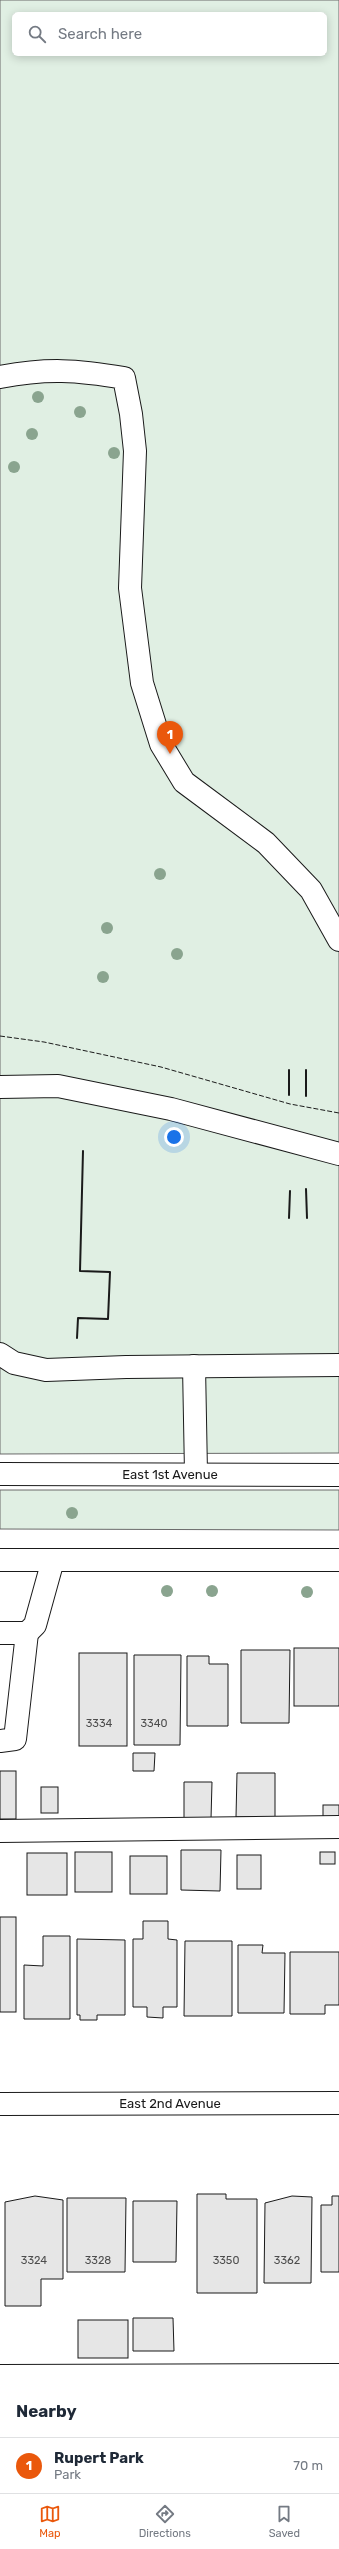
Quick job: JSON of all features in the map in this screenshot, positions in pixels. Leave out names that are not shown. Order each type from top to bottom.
[{"type":"main road","points":[[0,377],[29,371],[78,370],[124,378],[131,414],[135,451],[130,588],[142,683],[161,744],[184,782],[266,844],[312,890],[339,940]]},
{"type":"main road","points":[[0,1087],[58,1086],[171,1109],[339,1154]]},
{"type":"main road","points":[[0,1354],[14,1363],[46,1370],[126,1367],[339,1365]]},
{"type":"main road","points":[[194,1366],[196,1473]]},
{"type":"main road","name":"East 1st Avenue","points":[[0,1474],[196,1473],[339,1475]]},
{"type":"main road","points":[[0,1560],[339,1560]]},
{"type":"main road","points":[[0,1740],[15,1739],[28,1634],[35,1625],[53,1560]]},
{"type":"main road","points":[[0,1633],[28,1634]]},
{"type":"main road","points":[[0,1831],[339,1826]]},
{"type":"main road","name":"East 2nd Avenue","points":[[0,2104],[339,2103]]},
{"type":"main road","points":[[0,2376],[339,2375]]},
{"type":"green space","points":[[0,0],[339,0],[339,1453],[0,1454]]},
{"type":"green space","points":[[0,1490],[339,1490],[339,1530],[0,1529]]},
{"type":"building","points":[[294,1648],[339,1648],[339,1706],[294,1706]]},
{"type":"building","points":[[241,1650],[290,1650],[289,1723],[241,1723]]},
{"type":"building","points":[[79,1653],[127,1653],[127,1746],[79,1746]]},
{"type":"building","points":[[134,1655],[181,1655],[180,1745],[134,1745]]},
{"type":"building","points":[[187,1656],[209,1656],[209,1664],[228,1664],[228,1726],[187,1726]]},
{"type":"building","points":[[133,1753],[155,1753],[154,1771],[133,1771]]},
{"type":"building","points":[[0,1771],[16,1771],[16,1819],[0,1819]]},
{"type":"building","points":[[237,1773],[275,1773],[275,1817],[236,1817]]},
{"type":"building","points":[[184,1782],[212,1782],[211,1819],[184,1819]]},
{"type":"building","points":[[41,1787],[58,1787],[58,1813],[41,1813]]},
{"type":"building","points":[[323,1805],[339,1805],[339,1818],[323,1818]]},
{"type":"building","points":[[181,1850],[221,1850],[220,1891],[181,1890]]},
{"type":"building","points":[[75,1852],[112,1852],[112,1892],[75,1892]]},
{"type":"building","points":[[320,1852],[335,1852],[335,1864],[320,1864]]},
{"type":"building","points":[[27,1853],[67,1853],[67,1895],[27,1895]]},
{"type":"building","points":[[237,1855],[261,1855],[261,1889],[237,1889]]},
{"type":"building","points":[[130,1856],[167,1856],[167,1894],[130,1894]]},
{"type":"building","points":[[0,1917],[16,1917],[16,2012],[0,2012]]},
{"type":"building","points":[[143,1921],[168,1921],[168,1939],[177,1940],[177,2007],[163,2007],[163,2018],[147,2017],[147,2007],[133,2007],[133,1939],[143,1939]]},
{"type":"building","points":[[43,1936],[70,1936],[70,2019],[24,2019],[24,1965],[43,1966]]},
{"type":"building","points":[[77,1939],[125,1940],[125,2015],[97,2015],[97,2020],[80,2020],[80,2015],[77,2015]]},
{"type":"building","points":[[185,1941],[232,1941],[232,2016],[184,2016]]},
{"type":"building","points":[[238,1945],[263,1945],[262,1953],[285,1953],[284,2013],[238,2013]]},
{"type":"building","points":[[290,1952],[339,1952],[339,2005],[325,2005],[325,2014],[290,2014]]},
{"type":"building","points":[[197,2194],[226,2194],[226,2199],[257,2199],[257,2293],[197,2293]]},
{"type":"building","points":[[35,2196],[63,2200],[63,2279],[41,2279],[41,2306],[5,2306],[5,2202]]},
{"type":"building","points":[[292,2196],[312,2197],[311,2283],[264,2283],[265,2203]]},
{"type":"building","points":[[332,2196],[339,2196],[339,2272],[321,2272],[321,2205],[332,2205]]},
{"type":"building","points":[[67,2198],[126,2198],[125,2272],[67,2272]]},
{"type":"building","points":[[133,2201],[177,2201],[176,2262],[133,2262]]},
{"type":"building","points":[[133,2318],[173,2318],[174,2351],[133,2351]]},
{"type":"building","points":[[78,2320],[128,2320],[128,2358],[78,2358]]},
{"type":"fence","points":[[0,1036],[44,1042],[161,1067],[290,1104],[339,1113]]},
{"type":"wall","points":[[289,1070],[289,1095]]},
{"type":"wall","points":[[306,1070],[306,1096]]},
{"type":"wall","points":[[77,1338],[78,1318],[108,1319],[110,1272],[80,1271],[83,1151]]},
{"type":"wall","points":[[306,1189],[307,1218]]},
{"type":"wall","points":[[289,1218],[290,1191]]},
{"type":"place","name":"Rupert Park","points":[[170,754]]}]
